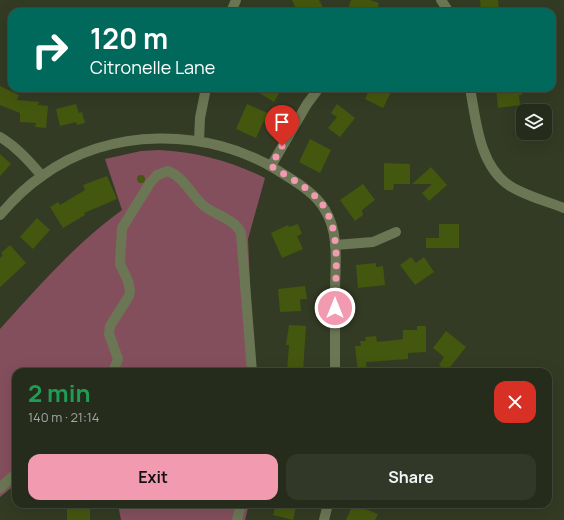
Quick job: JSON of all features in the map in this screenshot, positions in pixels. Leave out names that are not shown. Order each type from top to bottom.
[{"type":"street","points":[[199,141],[200,118],[205,92]]},
{"type":"street","points":[[271,166],[307,104],[316,92]]},
{"type":"street","points":[[471,92],[482,145],[497,174],[509,185],[564,208]]},
{"type":"street","points":[[0,137],[10,143],[24,156],[42,176]]},
{"type":"street","points":[[0,215],[42,176],[75,158],[109,145],[144,140],[199,141],[232,149],[271,166],[293,180],[319,200],[331,221],[335,245],[335,368]]},
{"type":"street","points":[[115,368],[118,359],[110,334],[110,326],[129,296],[130,291],[128,281],[120,264],[122,228],[156,175],[168,171],[178,177],[201,204],[210,211],[238,226],[241,233],[252,368]]},
{"type":"street","points":[[335,245],[373,242],[396,232]]},
{"type":"street","points":[[0,488],[12,477]]},
{"type":"street","points":[[237,520],[240,508]]},
{"type":"street","points":[[324,520],[327,508]]},
{"type":"shaded area","points":[[141,151],[173,151],[214,158],[265,178],[248,239],[254,368],[12,368],[12,487],[0,497],[0,329],[73,251],[122,210],[105,159]]},
{"type":"shaded area","points":[[119,508],[248,508],[245,520],[121,520]]},
{"type":"building","points":[[292,0],[319,0],[323,8],[295,8]]},
{"type":"building","points":[[351,0],[370,0],[379,3],[377,8],[348,8]]},
{"type":"building","points":[[480,0],[498,0],[499,8],[481,8]]},
{"type":"building","points":[[0,86],[8,90],[8,92],[13,92],[19,95],[17,100],[39,102],[38,105],[48,106],[46,128],[35,127],[36,123],[20,122],[20,113],[0,105]]},
{"type":"building","points":[[258,92],[280,92],[274,102]]},
{"type":"building","points":[[368,92],[391,92],[383,108],[365,99]]},
{"type":"building","points":[[496,92],[522,92],[522,95],[519,95],[520,104],[516,104],[516,106],[498,108]]},
{"type":"building","points":[[76,104],[79,113],[82,112],[85,123],[77,125],[76,122],[60,126],[56,109]]},
{"type":"building","points":[[247,104],[272,115],[269,124],[263,122],[256,138],[236,129]]},
{"type":"building","points":[[337,104],[355,118],[340,137],[328,128],[337,117],[331,113]]},
{"type":"building","points":[[310,139],[331,150],[320,173],[299,162]]},
{"type":"building","points":[[0,154],[11,164],[0,176]]},
{"type":"building","points":[[384,163],[410,164],[410,184],[394,184],[393,190],[384,190]]},
{"type":"building","points":[[431,167],[447,185],[429,201],[422,193],[432,184],[412,184]]},
{"type":"building","points":[[139,175],[143,175],[145,179],[143,183],[139,183],[137,181],[137,177]]},
{"type":"building","points":[[107,176],[117,199],[84,213],[85,215],[63,228],[50,207],[58,202],[60,205],[85,190],[83,185]]},
{"type":"building","points":[[363,184],[375,200],[362,210],[363,215],[355,221],[340,200]]},
{"type":"building","points":[[37,218],[50,230],[33,249],[20,237]]},
{"type":"building","points":[[298,224],[302,234],[297,236],[303,249],[282,258],[271,233],[288,225],[289,227]]},
{"type":"building","points":[[439,224],[459,224],[459,248],[426,248],[426,238],[439,238]]},
{"type":"building","points":[[10,245],[26,263],[0,287],[0,258],[3,255],[1,253]]},
{"type":"building","points":[[411,257],[416,263],[424,257],[434,272],[415,285],[400,265]]},
{"type":"building","points":[[376,263],[376,267],[383,266],[385,285],[358,288],[356,265]]},
{"type":"building","points":[[305,286],[307,299],[300,299],[301,311],[280,312],[278,289]]},
{"type":"building","points":[[289,325],[306,326],[303,368],[287,368],[289,345],[286,345]]},
{"type":"building","points":[[417,326],[426,326],[426,352],[408,353],[408,359],[366,362],[367,368],[358,368],[355,346],[361,346],[360,341],[366,341],[365,337],[376,336],[377,342],[397,340],[403,339],[403,330],[417,330]]},
{"type":"building","points":[[446,331],[466,347],[449,368],[443,368],[439,365],[444,357],[433,348]]},
{"type":"building","points":[[67,508],[90,508],[90,520],[67,520]]},
{"type":"building","points":[[275,508],[296,508],[293,520],[273,515]]},
{"type":"building","points":[[351,508],[363,508],[378,514],[375,520],[346,520]]},
{"type":"route","points":[[282,146],[271,166],[310,192],[319,200],[331,221],[335,245],[335,308]]}]
